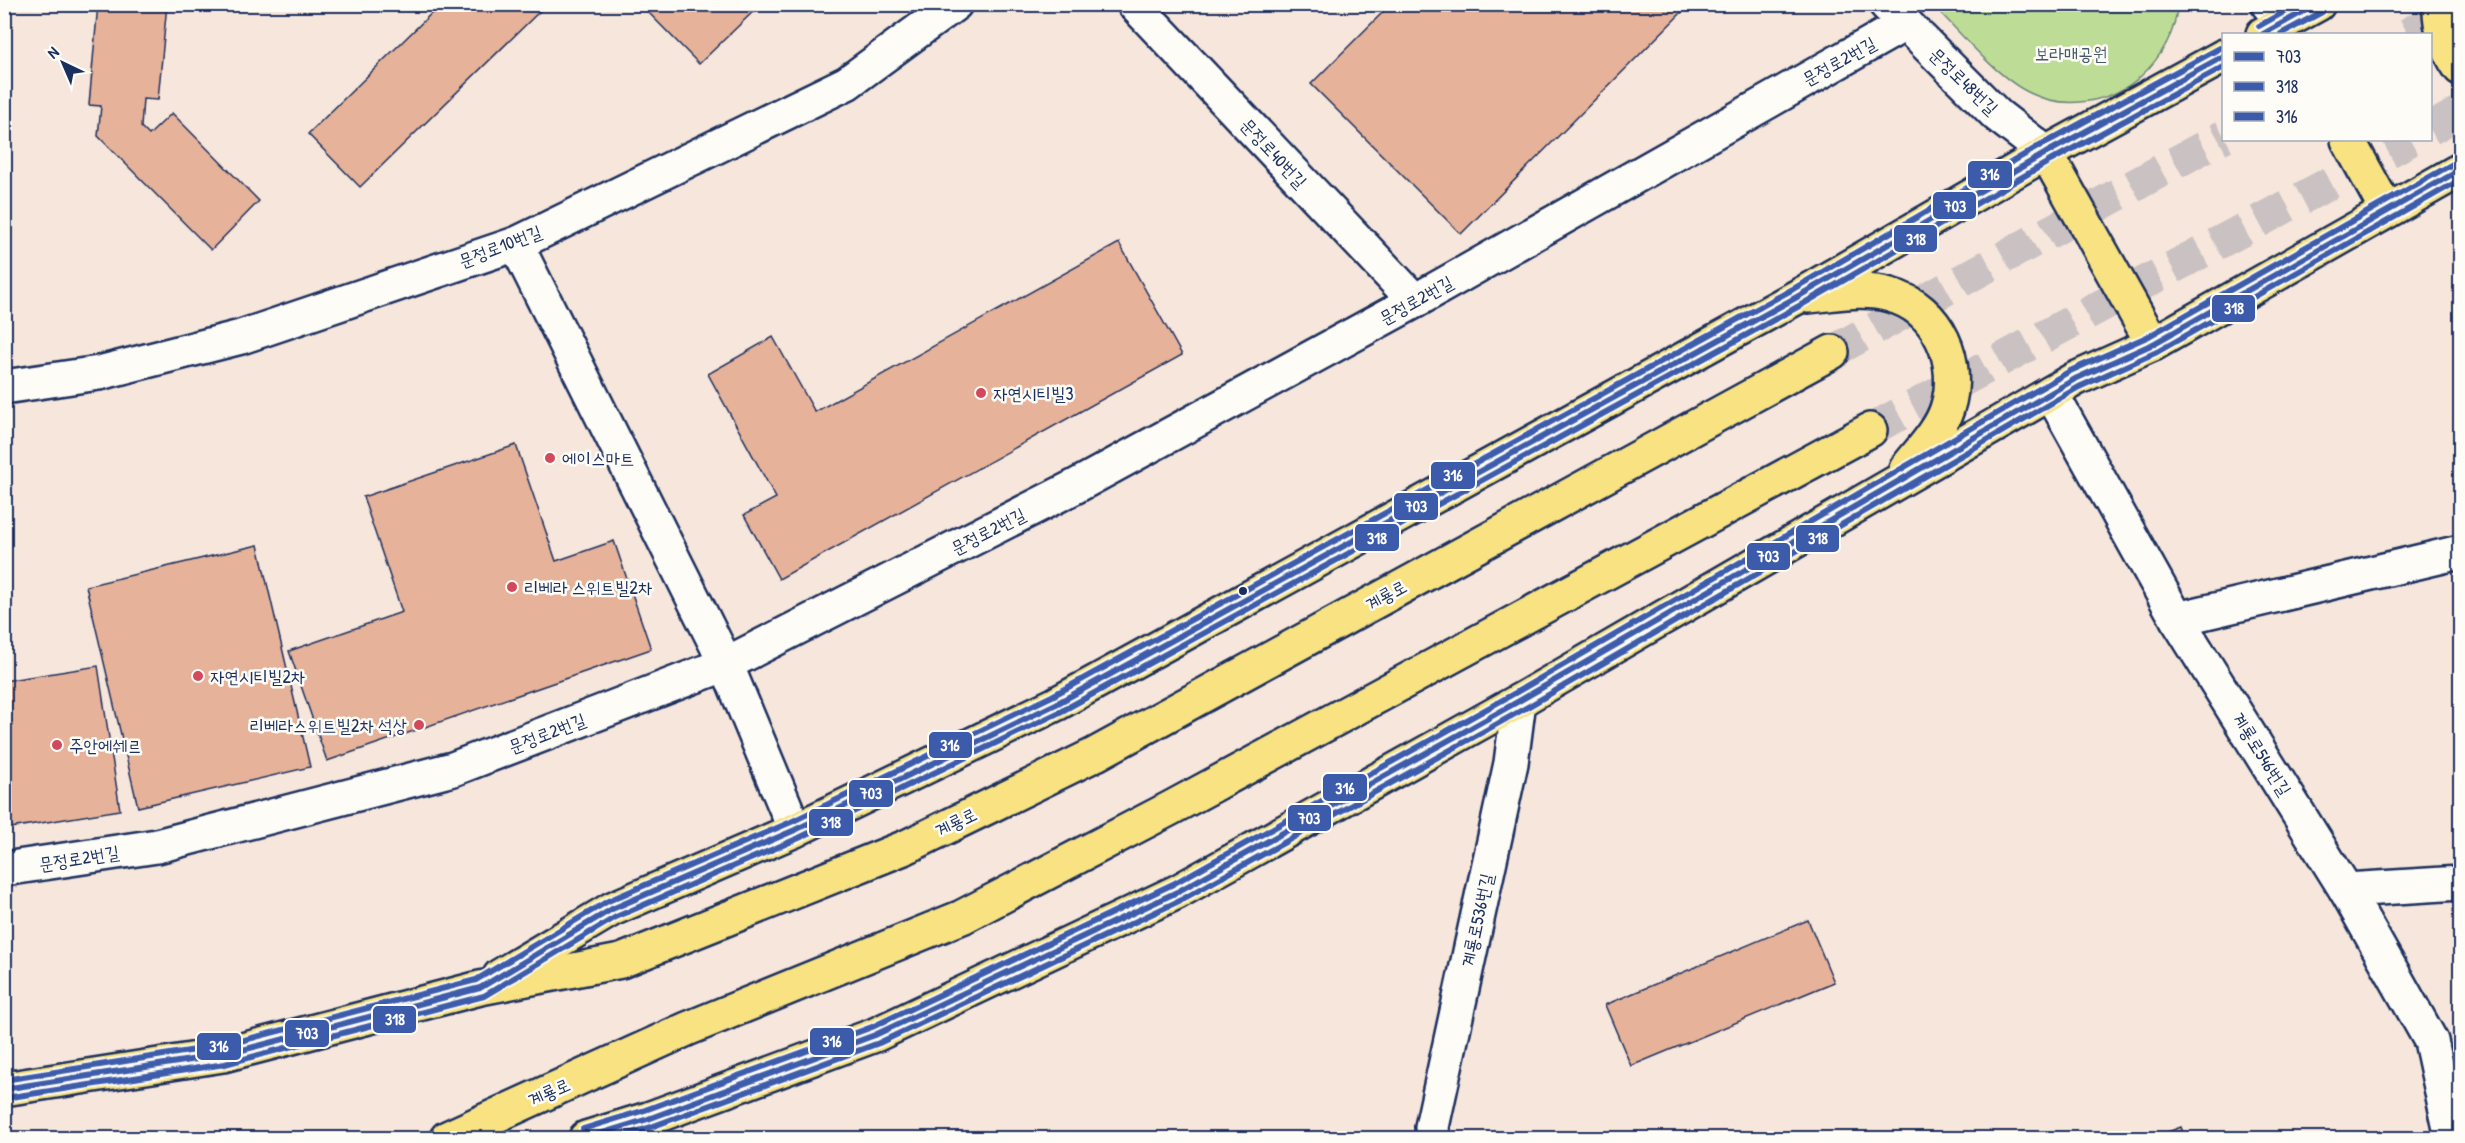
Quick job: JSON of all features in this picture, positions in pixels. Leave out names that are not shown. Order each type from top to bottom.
[{"type":"main road","points":[[2277,24],[2318,4]]},
{"type":"main road","points":[[2440,4],[2440,19],[2450,53],[2460,68]]},
{"type":"main road","points":[[480,988],[612,909],[795,830],[1056,704],[1797,297],[2046,153],[2222,57]]},
{"type":"main road","points":[[2349,141],[2387,211]]},
{"type":"main road","points":[[2046,153],[2153,344]]},
{"type":"main road","points":[[586,1138],[648,1119],[875,1035],[1177,892],[1520,700],[2051,393],[2153,344],[2460,170]]},
{"type":"main road","points":[[1797,297],[1863,291],[1891,295],[1916,307],[1936,327],[1949,353],[1952,372],[1953,382],[1947,410],[1932,435],[1896,483]]},
{"type":"main road","name":"계룡로","points":[[4,1089],[223,1055],[480,988],[621,961],[906,847],[1096,754],[1832,352]]},
{"type":"main road","name":"계룡로","points":[[447,1138],[687,1029],[962,917],[1171,808],[1870,430]]},
{"type":"street","name":"문정로10번길","points":[[4,387],[99,373],[241,337],[516,244],[846,83],[955,4]]},
{"type":"street","name":"문정로40번길","points":[[1134,4],[1415,301]]},
{"type":"street","name":"문정로2번길","points":[[4,869],[157,846],[453,769],[726,664],[1076,486],[1415,301],[1895,14]]},
{"type":"street","name":"문정로48번길","points":[[1895,14],[1997,115],[2046,153]]},
{"type":"street","points":[[516,244],[726,664],[795,830]]},
{"type":"street","name":"계룡로546번길","points":[[2051,393],[2177,619],[2346,890],[2431,1041],[2452,1138]]},
{"type":"street","points":[[2177,619],[2460,552]]},
{"type":"street","name":"계룡로536번길","points":[[1433,1138],[1432,1127],[1511,763],[1520,700]]},
{"type":"street","points":[[2346,890],[2460,883]]},
{"type":"green space","name":"보라매공원","points":[[2177,4],[2174,24],[2166,44],[2141,76],[2117,92],[2103,98],[2074,102],[2044,99],[2017,86],[1966,40],[1933,5]]},
{"type":"building","points":[[98,4],[167,4],[158,100],[143,99],[141,127],[149,135],[172,113],[259,201],[211,250],[98,136],[101,106],[89,105]]},
{"type":"building","points":[[441,4],[541,4],[544,7],[360,187],[308,134]]},
{"type":"building","points":[[656,4],[761,4],[699,64],[648,12]]},
{"type":"building","points":[[1391,4],[1690,4],[1461,234],[1311,84]]},
{"type":"building","name":"자연시티빌3","points":[[1119,243],[1182,355],[779,579],[744,515],[776,498],[708,374],[773,337],[815,412]]},
{"type":"building","name":"리베라 스위트빌2차","points":[[516,445],[556,561],[614,541],[651,649],[327,761],[289,651],[402,612],[363,497]]},
{"type":"building","name":"자연시티빌2차","points":[[258,545],[310,767],[138,807],[86,586]]},
{"type":"building","name":"주안에쉐르","points":[[98,666],[120,810],[4,829],[4,681]]},
{"type":"building","points":[[1808,920],[1834,982],[1631,1066],[1605,1005]]},
{"type":"building","points":[[2181,1127],[2185,1138],[2152,1138]]},
{"type":"tunnel","points":[[2410,33],[2460,6]]},
{"type":"tunnel","points":[[2432,128],[2460,112]]},
{"type":"tunnel","points":[[1832,352],[2222,137]]},
{"type":"tunnel","points":[[1870,430],[2408,141]]},
{"type":"transit line","name":"316","points":[[2259,26],[2298,4]]},
{"type":"transit line","name":"703","points":[[2265,33],[2317,4]]},
{"type":"transit line","name":"318","points":[[2283,33],[2322,12]]},
{"type":"transit line","name":"316","points":[[4,1080],[221,1046],[476,980],[608,901],[791,822],[1052,696],[1793,289],[2041,145],[2220,48]]},
{"type":"transit line","name":"703","points":[[4,1089],[223,1055],[480,988],[612,909],[795,830],[1056,704],[1797,297],[2046,153],[2222,57]]},
{"type":"transit line","name":"318","points":[[5,1098],[225,1064],[484,996],[616,917],[799,838],[1060,712],[1801,305],[2050,161],[2222,68]]},
{"type":"transit line","name":"316","points":[[583,1129],[645,1110],[872,1027],[1173,884],[1515,693],[2070,371],[2149,336],[2456,162]]},
{"type":"transit line","name":"703","points":[[586,1138],[648,1119],[875,1035],[1177,892],[1519,701],[2075,379],[2153,344],[2460,170]]},
{"type":"transit line","name":"318","points":[[615,1138],[651,1127],[879,1043],[1181,900],[1524,709],[2079,387],[2157,352],[2460,180]]},
{"type":"place","name":"자연시티빌3","points":[[981,393]]},
{"type":"place","name":"에이스마트","points":[[550,458]]},
{"type":"place","name":"리베라 스위트빌2차","points":[[512,587]]},
{"type":"place","name":"자연시티빌2차","points":[[198,676]]},
{"type":"place","name":"리베라스위트빌2차 석상","points":[[419,725]]},
{"type":"place","name":"주안에쉐르","points":[[57,745]]}]
